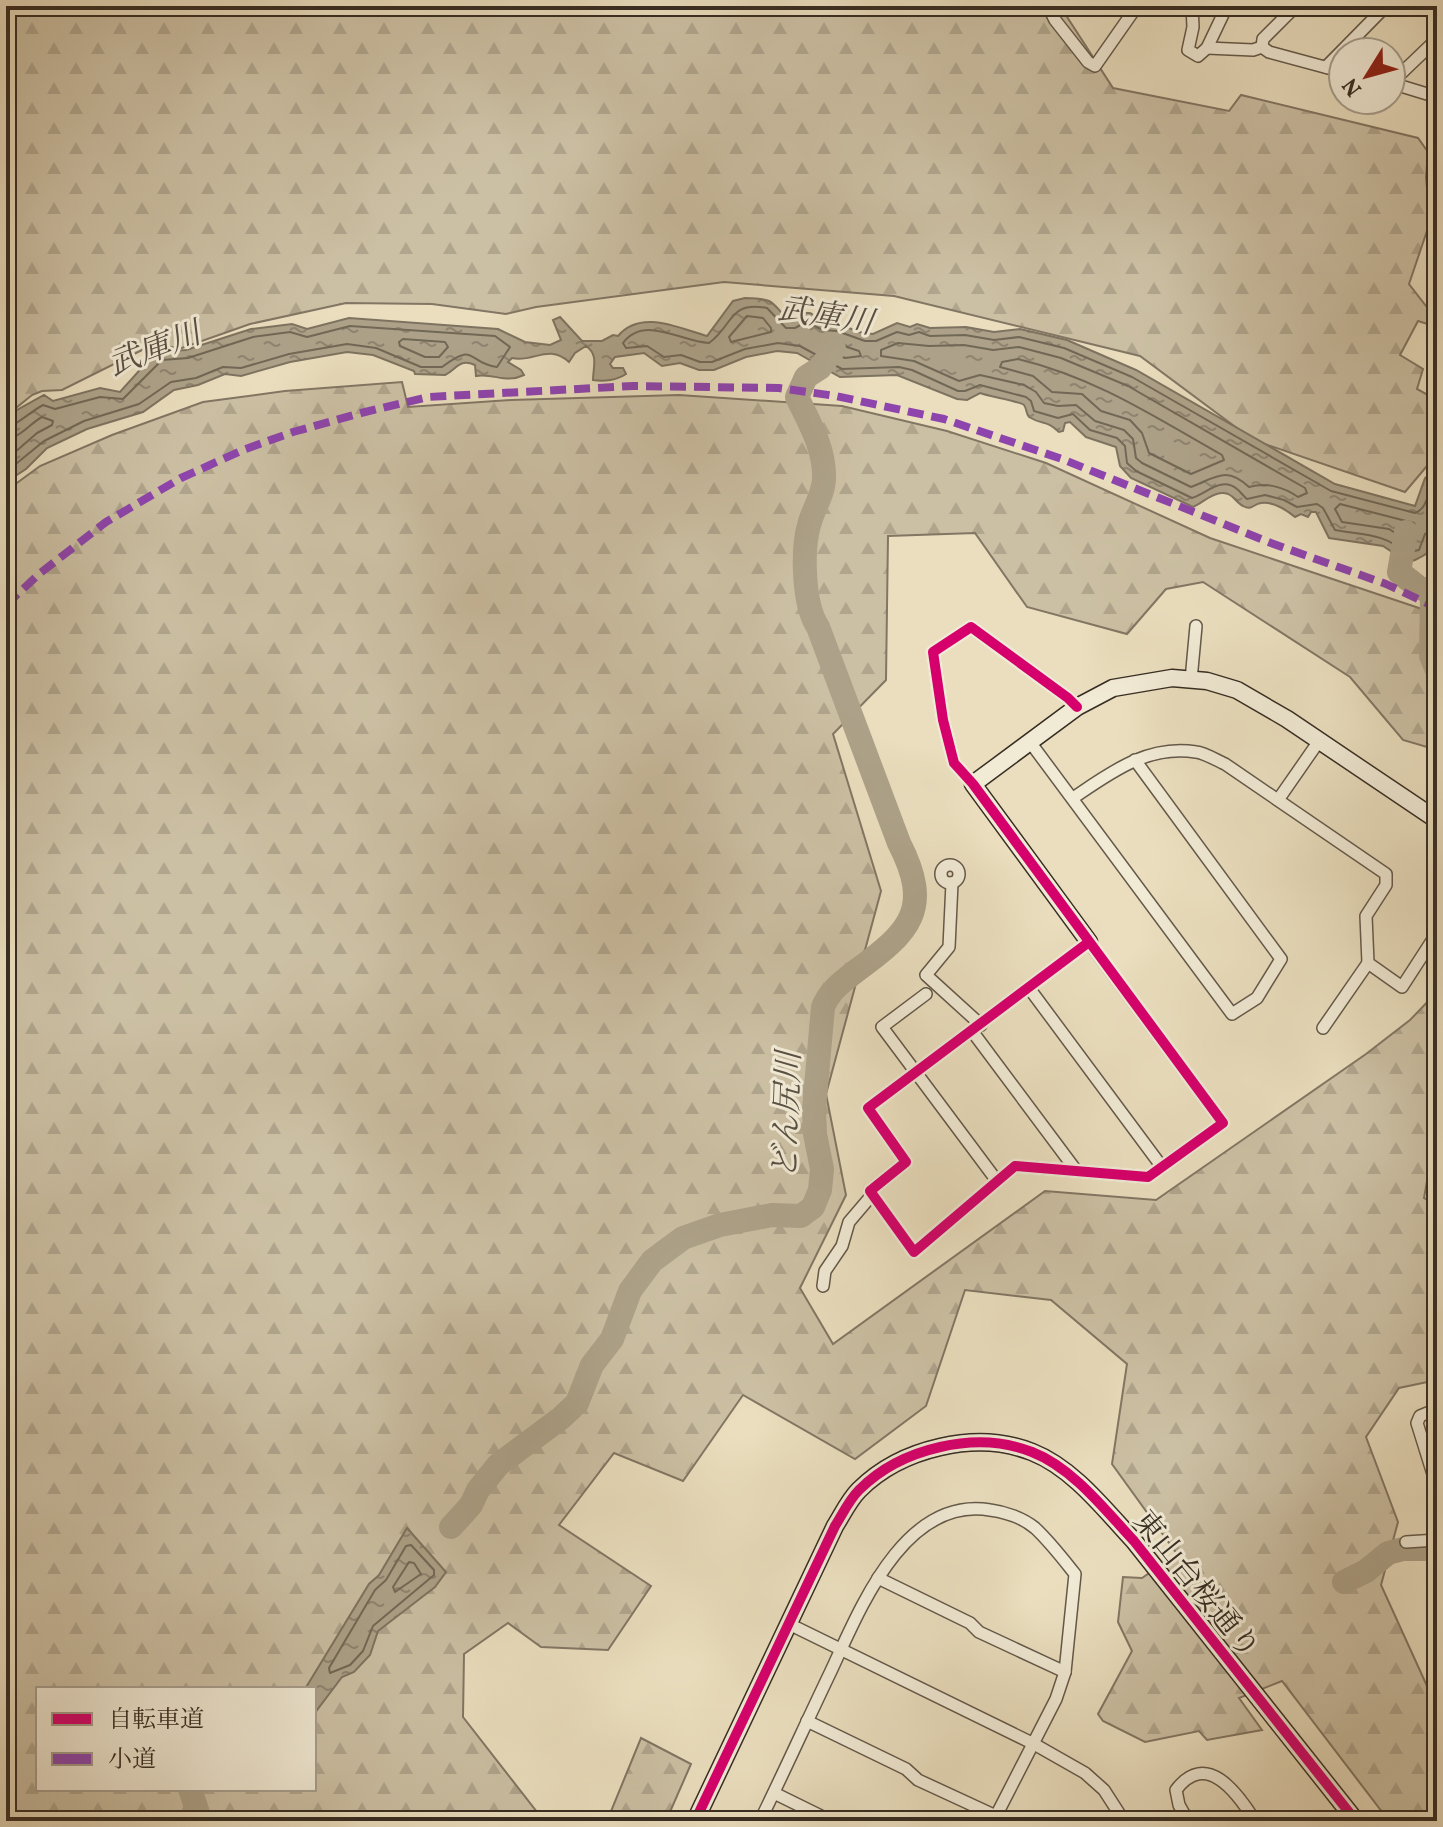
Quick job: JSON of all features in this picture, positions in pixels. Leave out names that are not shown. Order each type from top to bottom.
[{"type":"street","points":[[1048,6],[1055,20],[1088,62],[1095,66],[1137,6]]},
{"type":"street","points":[[1192,6],[1193,27],[1188,50],[1198,56],[1207,48],[1227,6]]},
{"type":"street","points":[[1262,47],[1263,39],[1296,6]]},
{"type":"street","points":[[1262,47],[1269,52],[1326,67],[1386,6]]},
{"type":"street","points":[[1407,68],[1437,39]]},
{"type":"street","points":[[1207,48],[1253,50],[1262,47]]},
{"type":"street","points":[[1407,88],[1437,97]]},
{"type":"street","points":[[1191,680],[1196,626]]},
{"type":"street","points":[[1077,707],[971,627],[933,652],[943,720],[954,763],[973,784],[1223,1123],[1148,1177],[1015,1166],[914,1252],[870,1191],[906,1162],[868,1108],[1089,942]]},
{"type":"street","points":[[973,784],[1077,707],[1113,688],[1172,678],[1207,681],[1237,690],[1437,820]]},
{"type":"street","points":[[1278,800],[1319,741]]},
{"type":"street","points":[[1030,742],[1232,1014],[1257,998],[1281,959],[1135,760]]},
{"type":"street","points":[[1073,798],[1122,764],[1160,752],[1196,752],[1225,764],[1386,874],[1386,885],[1366,916],[1368,963],[1323,1028]]},
{"type":"street","points":[[952,883],[949,947],[926,975],[976,1028],[1075,1169]]},
{"type":"street","points":[[1368,963],[1402,987],[1437,933]]},
{"type":"street","points":[[1029,988],[1162,1167]]},
{"type":"street","points":[[926,994],[882,1027],[997,1181]]},
{"type":"street","points":[[823,1286],[825,1271],[842,1246],[849,1222],[872,1195]]},
{"type":"street","points":[[1437,1409],[1420,1416],[1417,1423],[1437,1487]]},
{"type":"street","name":"東山台桜通り","points":[[695,1821],[787,1623],[835,1526],[858,1491],[893,1464],[928,1450],[977,1444],[1007,1445],[1033,1453],[1066,1473],[1134,1541],[1356,1821]]},
{"type":"street","points":[[760,1821],[807,1721],[878,1578],[907,1539],[928,1522],[951,1511],[976,1508],[1005,1512],[1033,1526],[1075,1574],[1065,1672],[1056,1699],[998,1819],[918,1780],[906,1769],[807,1721]]},
{"type":"street","points":[[1406,1542],[1437,1540]]},
{"type":"street","points":[[878,1578],[970,1623],[979,1632],[1065,1672]]},
{"type":"street","points":[[787,1623],[1034,1744],[1085,1773],[1104,1790],[1124,1821]]},
{"type":"street","points":[[1188,1821],[1179,1805],[1176,1790],[1183,1779],[1193,1774],[1208,1773],[1226,1783],[1255,1821]]},
{"type":"street","points":[[774,1793],[831,1821]]},
{"type":"green space","points":[[6,6],[1060,6],[1113,88],[1229,111],[1241,95],[1418,138],[1428,152],[1426,177],[1430,222],[1409,284],[1426,306],[1437,310],[1437,327],[1418,321],[1400,355],[1423,369],[1417,389],[1437,400],[1437,459],[1432,460],[1405,492],[1253,440],[1140,356],[894,296],[724,282],[536,307],[506,314],[432,304],[346,303],[250,324],[182,348],[152,345],[62,390],[32,395],[16,408],[6,422]]},
{"type":"green space","points":[[402,382],[408,407],[511,400],[679,395],[842,406],[947,431],[1046,463],[1210,538],[1437,614],[1437,750],[1403,740],[1350,677],[1203,582],[1166,589],[1127,634],[1027,607],[975,533],[888,536],[886,680],[833,734],[881,891],[826,1094],[846,1195],[800,1288],[833,1344],[1045,1191],[1156,1200],[1366,1054],[1410,1020],[1437,992],[1437,1125],[1424,1198],[1437,1205],[1437,1380],[1399,1388],[1366,1437],[1398,1522],[1381,1585],[1437,1708],[1437,1821],[1389,1821],[1282,1681],[1239,1698],[1262,1730],[1207,1740],[1199,1731],[1145,1742],[1103,1721],[1098,1714],[1132,1651],[1118,1622],[1123,1577],[1142,1578],[1177,1554],[1112,1464],[1127,1364],[1051,1300],[965,1290],[926,1406],[855,1459],[743,1395],[683,1481],[614,1453],[559,1525],[651,1586],[608,1650],[541,1647],[508,1623],[464,1654],[463,1717],[544,1821],[6,1821],[6,491],[40,466],[112,435],[203,402],[285,391]]},
{"type":"green space","points":[[641,1738],[691,1764],[666,1821],[607,1821]]},
{"type":"water","points":[[745,298],[772,302],[789,321],[810,313],[826,322],[873,334],[897,323],[910,327],[917,324],[930,328],[966,327],[994,332],[1020,329],[1067,340],[1136,370],[1335,484],[1415,506],[1425,478],[1437,469],[1437,536],[1431,540],[1428,553],[1402,563],[1397,562],[1392,552],[1383,546],[1329,538],[1316,512],[1311,512],[1308,517],[1301,514],[1295,517],[1270,504],[1246,507],[1225,493],[1218,493],[1193,507],[1131,478],[1120,466],[1116,447],[1086,437],[1070,422],[1065,423],[1063,431],[1059,432],[1051,425],[1029,417],[1022,404],[980,393],[967,400],[957,399],[897,375],[840,377],[797,353],[777,351],[746,357],[714,370],[699,370],[680,363],[662,366],[644,353],[615,357],[610,364],[613,368],[623,368],[626,374],[602,381],[593,380],[594,357],[586,346],[575,353],[569,362],[554,354],[512,358],[508,362],[524,375],[511,379],[476,376],[475,365],[465,363],[445,375],[415,374],[373,355],[347,352],[290,362],[241,376],[225,374],[198,385],[174,390],[143,412],[87,429],[47,448],[26,469],[6,482],[6,425],[17,410],[44,395],[53,401],[100,388],[120,392],[156,352],[186,350],[251,329],[292,324],[307,329],[349,318],[498,329],[525,342],[550,345],[561,340],[553,320],[560,317],[582,341],[602,341],[613,335],[618,336],[638,323],[649,322],[672,325],[707,336],[733,301]]},
{"type":"water","points":[[407,1528],[446,1572],[435,1587],[378,1631],[370,1655],[354,1672],[342,1677],[316,1711],[316,1687],[306,1687],[369,1584],[379,1575]]},
{"type":"waterway","name":"どん尻川","points":[[451,1527],[471,1505],[478,1490],[498,1465],[577,1403],[592,1365],[612,1339],[630,1291],[652,1261],[683,1238],[720,1225],[772,1215],[801,1216],[813,1207],[820,1190],[822,1169],[814,1109],[823,1007],[837,987],[902,931],[915,902],[909,866],[813,617],[807,592],[807,536],[822,490],[824,467],[815,436],[797,397],[806,377],[820,368],[834,349]]},
{"type":"waterway","points":[[1406,532],[1399,572],[1418,587],[1432,593],[1431,656],[1437,670]]},
{"type":"waterway","points":[[1344,1582],[1366,1571],[1388,1553],[1403,1549],[1437,1549]]},
{"type":"waterway","name":"どん尻川","points":[[191,1791],[200,1819]]},
{"type":"marked path","points":[[6,605],[39,574],[106,522],[181,478],[293,432],[428,397],[633,386],[779,388],[836,396],[944,419],[1062,459],[1271,543],[1386,584],[1437,608]]},
{"type":"cycle path","points":[[1077,707],[971,627],[933,652],[943,720],[954,763],[973,784],[1223,1123],[1148,1177],[1015,1166],[914,1252],[870,1191],[906,1162],[868,1108],[1089,942]]},
{"type":"cycle path","points":[[695,1821],[835,1526],[852,1498],[876,1475],[896,1463],[940,1447],[964,1443],[1010,1446],[1032,1452],[1061,1468],[1100,1503],[1134,1541],[1356,1821]]},
{"type":"water label","name":"武庫川","points":[[826,315]]},
{"type":"water label","name":"武庫川","points":[[154,348]]}]
